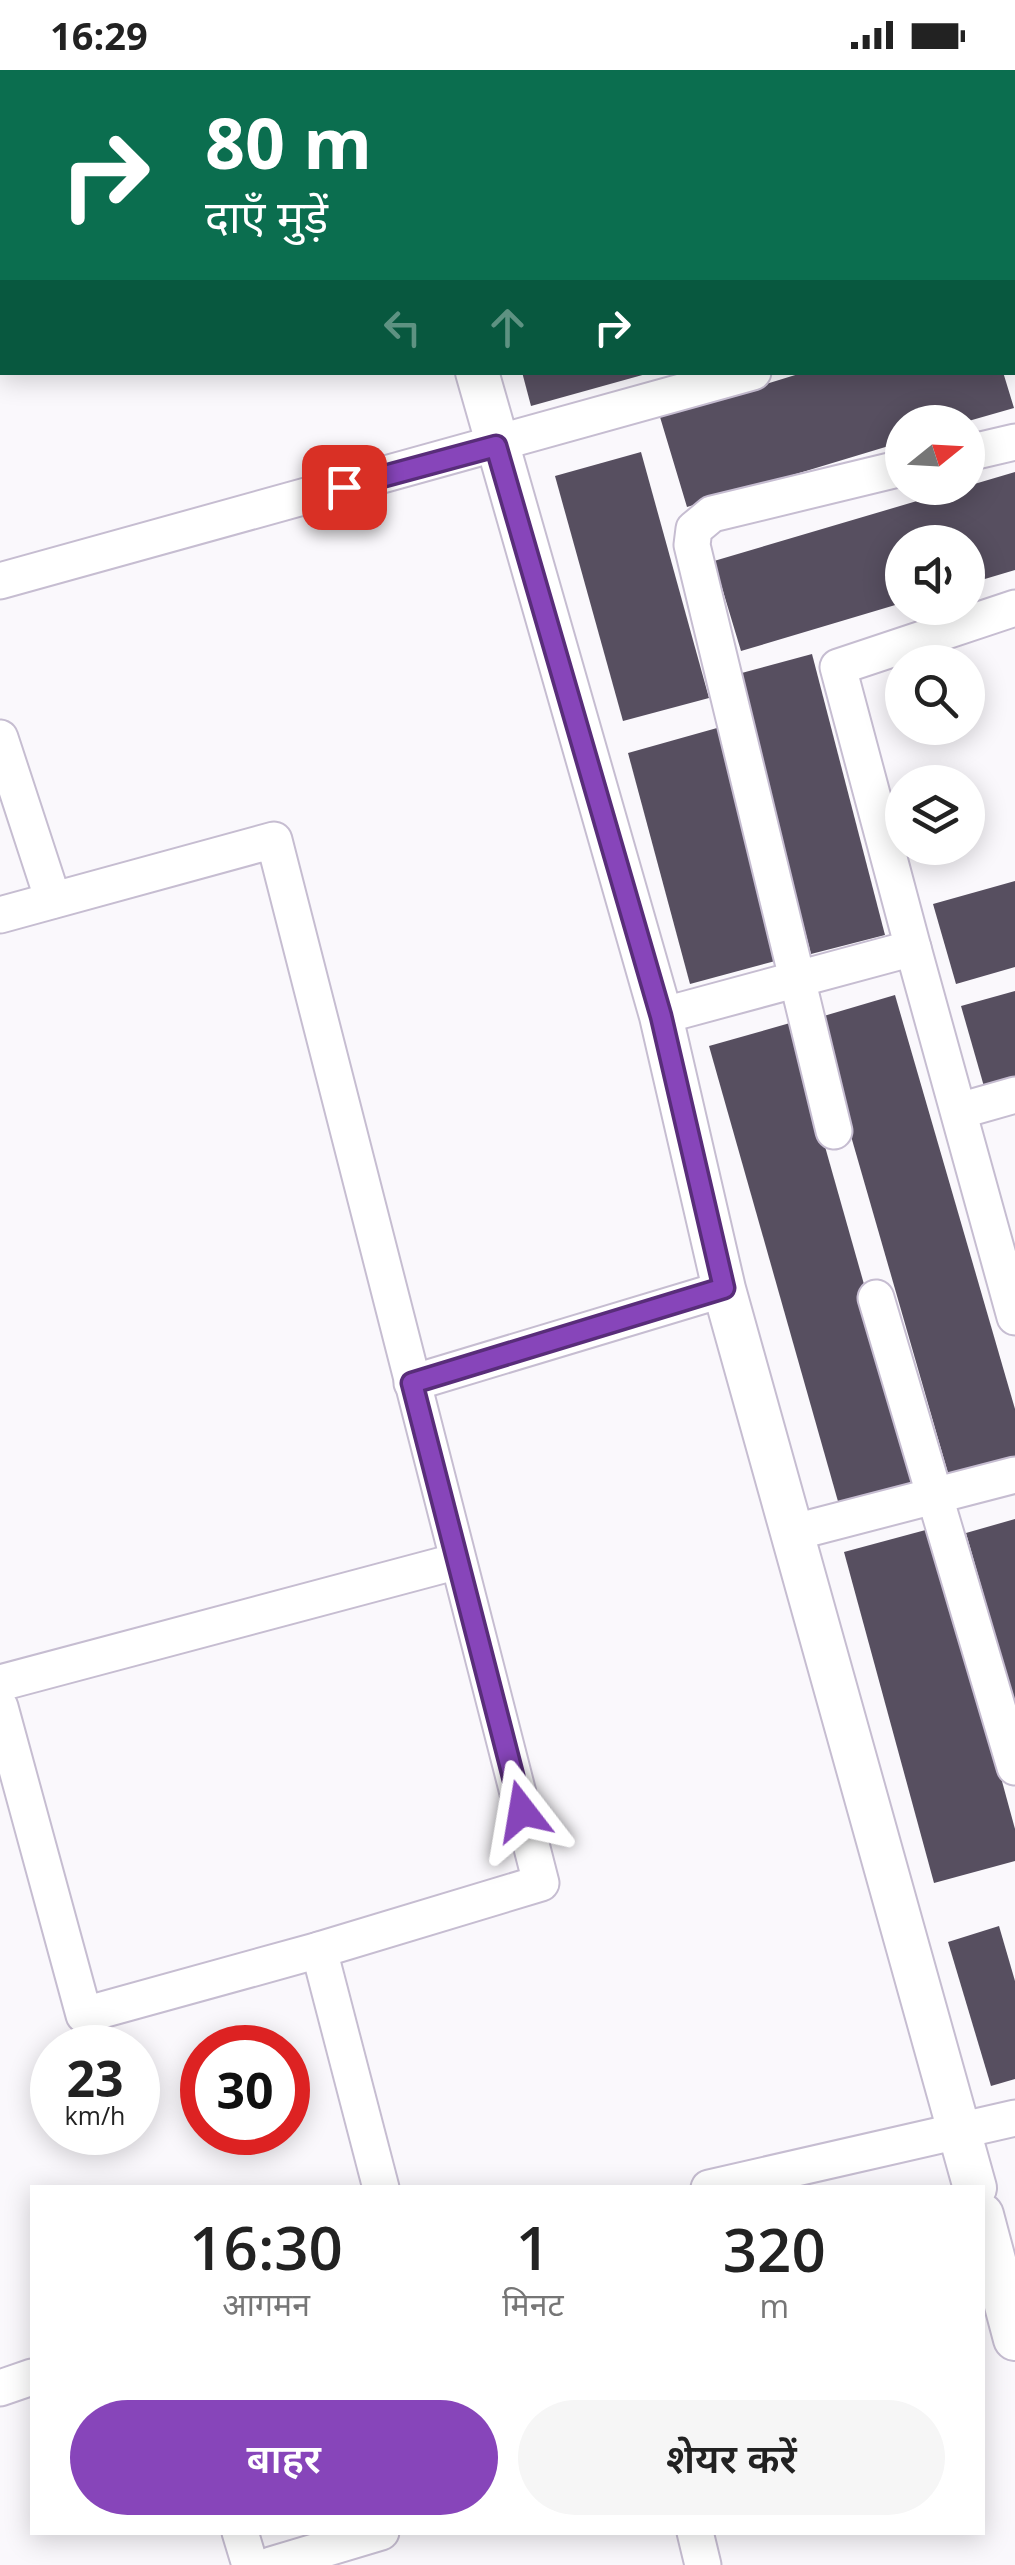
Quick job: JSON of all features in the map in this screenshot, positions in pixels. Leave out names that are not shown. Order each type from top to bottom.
[{"type":"street","points":[[478,375],[661,1016],[724,1288],[974,2185]]},
{"type":"street","points":[[0,581],[744,375]]},
{"type":"street","points":[[985,449],[1015,442]]},
{"type":"street","points":[[834,1131],[692,545],[694,529],[712,514],[885,472]]},
{"type":"street","points":[[1015,608],[838,667],[959,1111],[1008,1262],[1015,1318]]},
{"type":"street","points":[[0,738],[53,900]]},
{"type":"street","points":[[0,915],[274,840],[541,1883],[84,2016],[0,1707]]},
{"type":"street","points":[[661,1016],[913,948]]},
{"type":"street","points":[[959,1111],[1015,1094]]},
{"type":"street","points":[[412,1383],[724,1288]]},
{"type":"street","points":[[876,1298],[1015,1766]]},
{"type":"street","points":[[794,1532],[1015,1475]]},
{"type":"street","points":[[0,1684],[458,1561]]},
{"type":"street","points":[[319,1950],[379,2185]]},
{"type":"street","points":[[722,2185],[1015,2118]]},
{"type":"street","points":[[985,2226],[1015,2339]]},
{"type":"street","points":[[0,2388],[30,2379]]},
{"type":"street","points":[[241,2535],[250,2565]]},
{"type":"street","points":[[272,2565],[371,2535]]},
{"type":"street","points":[[696,2535],[704,2565]]},
{"type":"building","points":[[523,375],[642,375],[531,406]]},
{"type":"building","points":[[795,375],[1004,375],[1014,408],[985,416],[985,405],[885,405],[885,447],[687,507],[660,417]]},
{"type":"building","points":[[641,452],[709,698],[623,721],[555,476]]},
{"type":"building","points":[[1015,472],[1015,570],[985,579],[985,525],[885,525],[885,608],[741,651],[714,561],[903,505],[985,505],[985,481]]},
{"type":"building","points":[[812,654],[885,935],[811,954],[738,674]]},
{"type":"building","points":[[717,728],[779,960],[690,984],[628,753]]},
{"type":"building","points":[[1015,881],[1015,967],[956,984],[933,904]]},
{"type":"building","points":[[1015,991],[1015,1082],[985,1090],[961,1006]]},
{"type":"building","points":[[895,995],[1015,1409],[1015,1461],[950,1480],[817,1018]]},
{"type":"building","points":[[790,1023],[922,1489],[841,1512],[709,1046]]},
{"type":"building","points":[[1015,1519],[1015,1701],[1014,1701],[966,1533]]},
{"type":"building","points":[[933,1528],[1015,1829],[1015,1861],[934,1883],[844,1552]]},
{"type":"building","points":[[999,1926],[1015,1981],[1015,2079],[991,2086],[948,1942]]},
{"type":"route","points":[[344,487],[496,446],[661,1016],[724,1288],[412,1383],[522,1811]]}]
